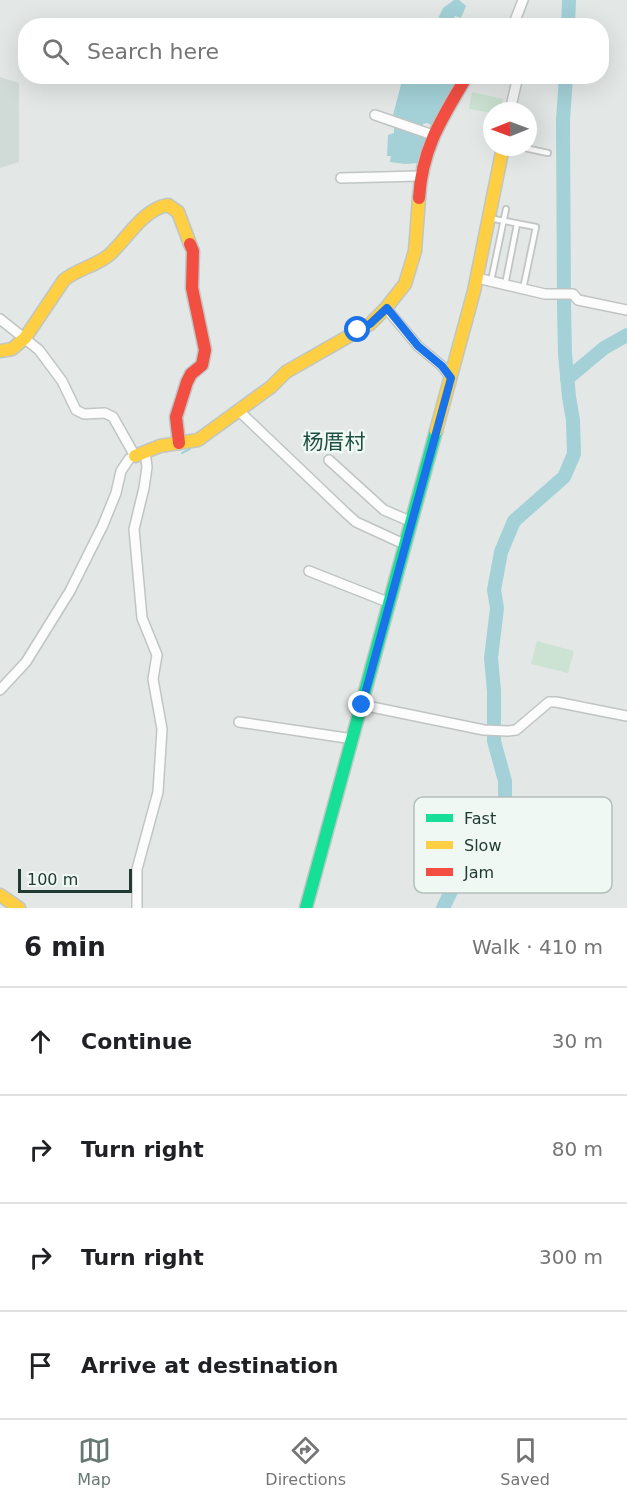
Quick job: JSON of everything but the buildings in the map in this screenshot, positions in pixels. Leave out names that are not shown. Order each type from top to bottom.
[{"type":"street","points":[[516,18],[523,0]]},
{"type":"street","points":[[0,690],[26,662],[70,591],[103,525],[116,493],[121,471],[129,459],[159,446],[192,443],[274,387],[288,374],[370,324],[387,308],[405,285],[413,262],[420,176],[429,152],[431,135],[462,84]]},
{"type":"street","points":[[512,102],[516,84]]},
{"type":"street","points":[[375,115],[431,135]]},
{"type":"street","points":[[306,908],[477,278],[501,156]]},
{"type":"street","points":[[341,178],[420,176]]},
{"type":"street","points":[[0,351],[12,349],[25,338],[64,280],[72,273],[107,257],[156,207],[168,204],[174,207],[193,251],[192,288],[205,350],[202,365],[191,374],[187,382],[176,417],[179,443]]},
{"type":"street","points":[[477,278],[523,289],[554,294],[573,294],[578,300],[627,310]]},
{"type":"street","points":[[387,308],[418,346],[442,366],[451,378]]},
{"type":"street","points":[[0,319],[39,350],[62,381],[76,410],[84,414],[110,414],[129,444],[140,453],[147,467],[134,529],[142,618],[157,655],[153,678],[162,729],[158,792],[137,869],[137,908]]},
{"type":"street","points":[[239,411],[356,522],[406,545]]},
{"type":"street","points":[[329,460],[384,510],[412,522]]},
{"type":"street","points":[[309,571],[390,603]]},
{"type":"street","points":[[362,705],[484,730],[516,730],[549,702],[627,716]]},
{"type":"street","points":[[239,722],[353,739]]},
{"type":"street","points":[[0,895],[19,908]]},
{"type":"lane","points":[[537,151],[548,153]]},
{"type":"lane","points":[[491,281],[506,209]]},
{"type":"lane","points":[[489,218],[536,227],[523,289]]},
{"type":"lane","points":[[505,285],[517,224]]},
{"type":"shaded area","points":[[0,77],[19,84],[19,162],[0,168]]},
{"type":"green space","points":[[472,92],[503,99],[502,102],[483,102],[483,111],[469,109]]},
{"type":"green space","points":[[537,641],[574,651],[568,673],[531,664]]},
{"type":"water","points":[[454,0],[459,0],[466,6],[461,18],[455,16],[454,18],[438,18],[443,8]]},
{"type":"water","points":[[401,84],[457,84],[431,125],[423,124],[422,128],[428,137],[418,163],[390,162],[391,156],[387,156],[388,135],[394,133],[397,118],[393,115]]},
{"type":"waterway","points":[[568,18],[569,0]]},
{"type":"waterway","points":[[505,797],[505,781],[494,741],[494,691],[491,658],[497,608],[494,590],[501,552],[514,521],[564,477],[574,454],[573,420],[565,354],[563,120],[565,84]]},
{"type":"waterway","points":[[567,379],[604,348],[627,335]]},
{"type":"waterway","points":[[182,453],[190,449]]},
{"type":"waterway","points":[[443,908],[450,893]]},
{"type":"traffic: fast","points":[[306,908],[436,431]]},
{"type":"traffic: slow","points":[[436,431],[474,291],[501,156]]},
{"type":"traffic: slow","points":[[135,456],[160,446],[198,440],[271,387],[286,372],[370,324],[405,284],[415,251],[419,198]]},
{"type":"traffic: slow","points":[[0,351],[12,349],[25,338],[64,280],[109,255],[151,212],[168,205],[178,212],[190,244]]},
{"type":"traffic: slow","points":[[0,895],[19,908]]},
{"type":"traffic: jam","points":[[419,198],[429,148],[462,84]]},
{"type":"traffic: jam","points":[[179,443],[176,417],[187,382],[191,374],[202,365],[205,350],[192,288],[193,251],[190,244]]},
{"type":"district","name":"杨厝村","points":[[334,442]]},
{"type":"route","points":[[358,330],[370,324],[387,308],[418,346],[442,366],[451,378],[362,705]]}]
